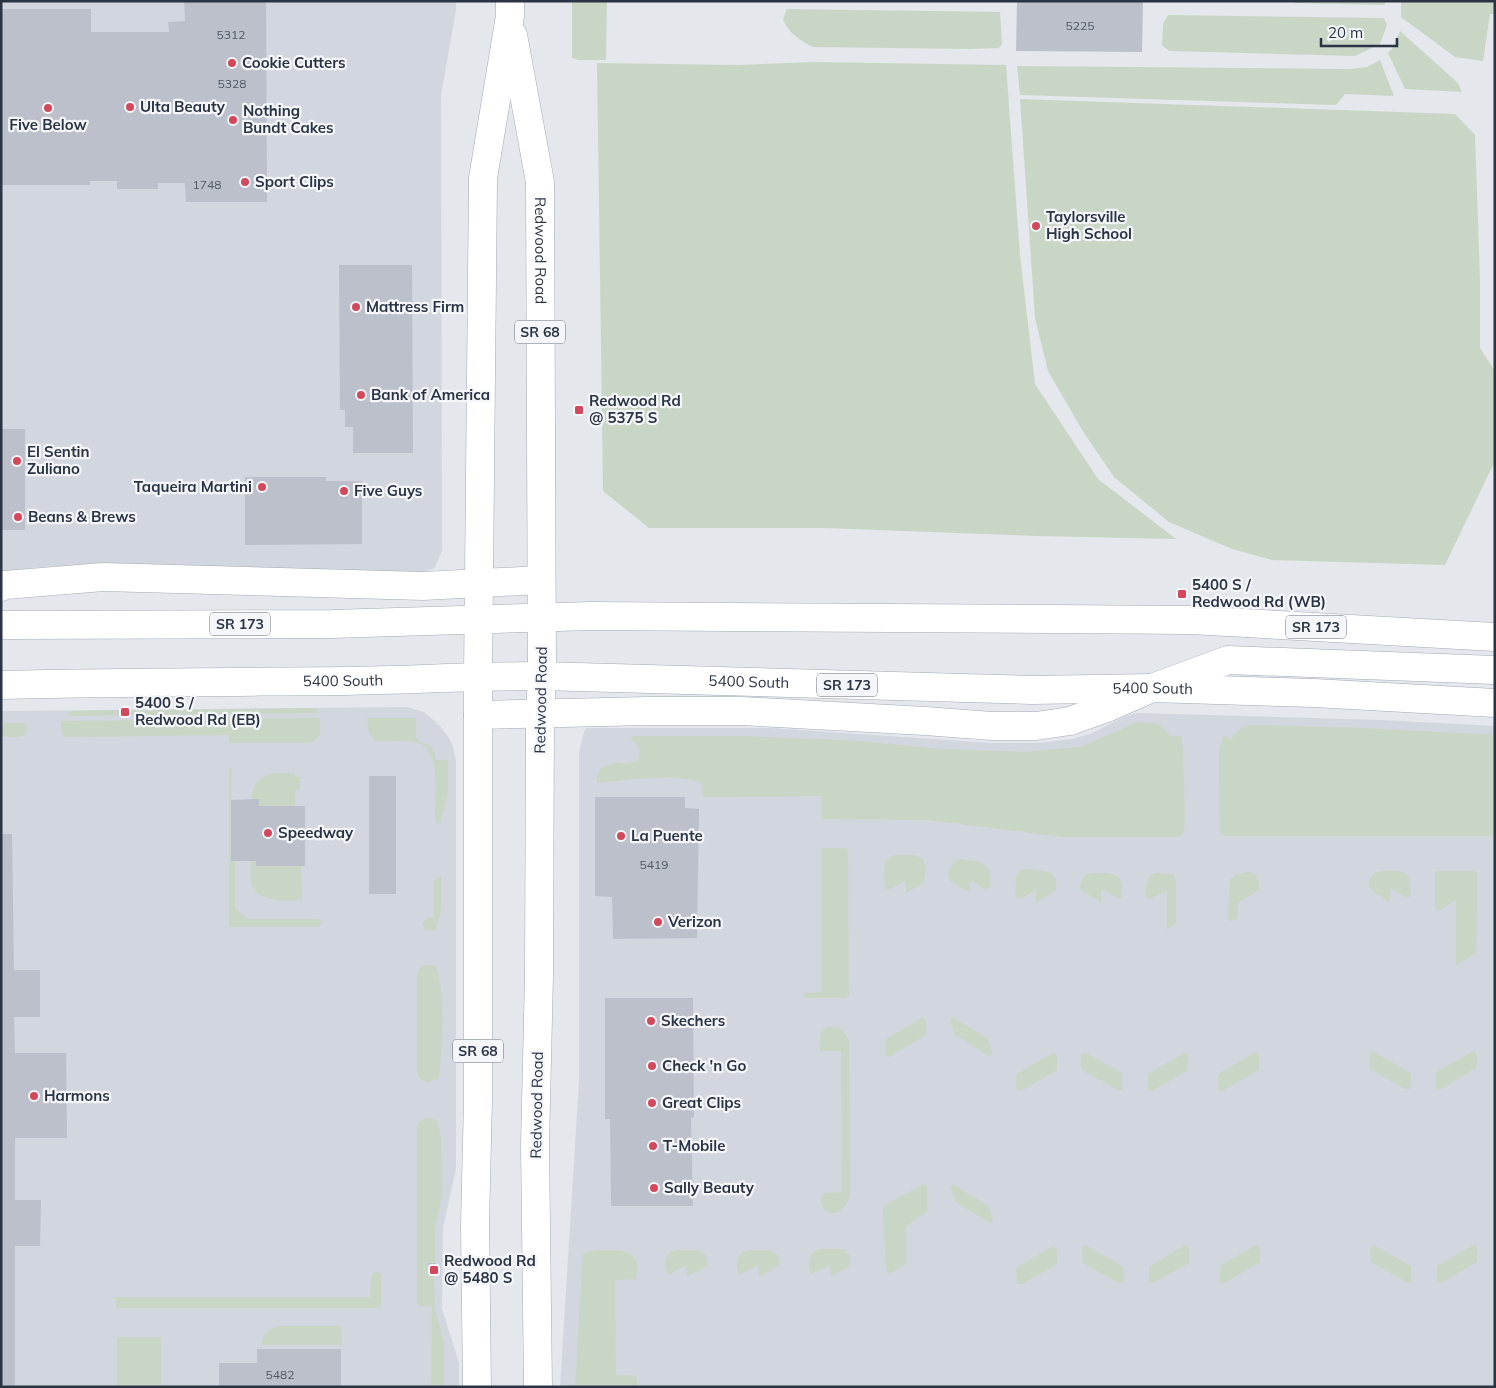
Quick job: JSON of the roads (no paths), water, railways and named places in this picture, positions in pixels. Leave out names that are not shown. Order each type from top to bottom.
[{"type":"main road","name":"Redwood Road","points":[[510,9],[540,182],[542,676],[535,1145],[538,1387]]},
{"type":"main road","name":"Redwood Road","points":[[477,1387],[475,1225],[478,1099],[478,676],[483,178],[510,9]]},
{"type":"main road","points":[[1,587],[5,585],[103,577],[423,586],[541,580]]},
{"type":"main road","name":"SR 173","points":[[1,625],[332,624],[616,616],[1191,620],[1495,637]]},
{"type":"main road","points":[[478,716],[648,711],[741,711],[992,726],[1036,726],[1070,721],[1228,660],[1495,670]]},
{"type":"main road","name":"5400 South","points":[[1,685],[146,681],[347,681],[478,676],[542,676],[1032,690],[1152,688],[1314,693],[1495,703]]},
{"type":"place","name":"Cookie Cutters","points":[[232,63]]},
{"type":"place","name":"Ulta Beauty","points":[[130,107]]},
{"type":"place","name":"Five Below","points":[[48,108]]},
{"type":"place","name":"Nothing Bundt Cakes","points":[[233,120]]},
{"type":"place","name":"Sport Clips","points":[[245,182]]},
{"type":"place","name":"Taylorsville High School","points":[[1036,226]]},
{"type":"place","name":"Mattress Firm","points":[[356,307]]},
{"type":"place","name":"Bank of America","points":[[361,395]]},
{"type":"place","name":"Redwood Rd @ 5375 S","points":[[579,410]]},
{"type":"place","name":"El Sentin Zuliano","points":[[17,461]]},
{"type":"place","name":"Taqueira Martini","points":[[262,487]]},
{"type":"place","name":"Five Guys","points":[[344,491]]},
{"type":"place","name":"Beans & Brews","points":[[18,517]]},
{"type":"place","name":"5400 S / Redwood Rd (WB)","points":[[1182,594]]},
{"type":"place","name":"5400 S / Redwood Rd (EB)","points":[[125,712]]},
{"type":"place","name":"Speedway","points":[[268,833]]},
{"type":"place","name":"La Puente","points":[[621,836]]},
{"type":"place","name":"Verizon","points":[[658,922]]},
{"type":"place","name":"Skechers","points":[[651,1021]]},
{"type":"place","name":"Check 'n Go","points":[[652,1066]]},
{"type":"place","name":"Harmons","points":[[34,1096]]},
{"type":"place","name":"Great Clips","points":[[652,1103]]},
{"type":"place","name":"T-Mobile","points":[[653,1146]]},
{"type":"place","name":"Sally Beauty","points":[[654,1188]]},
{"type":"place","name":"Redwood Rd @ 5480 S","points":[[434,1270]]}]
